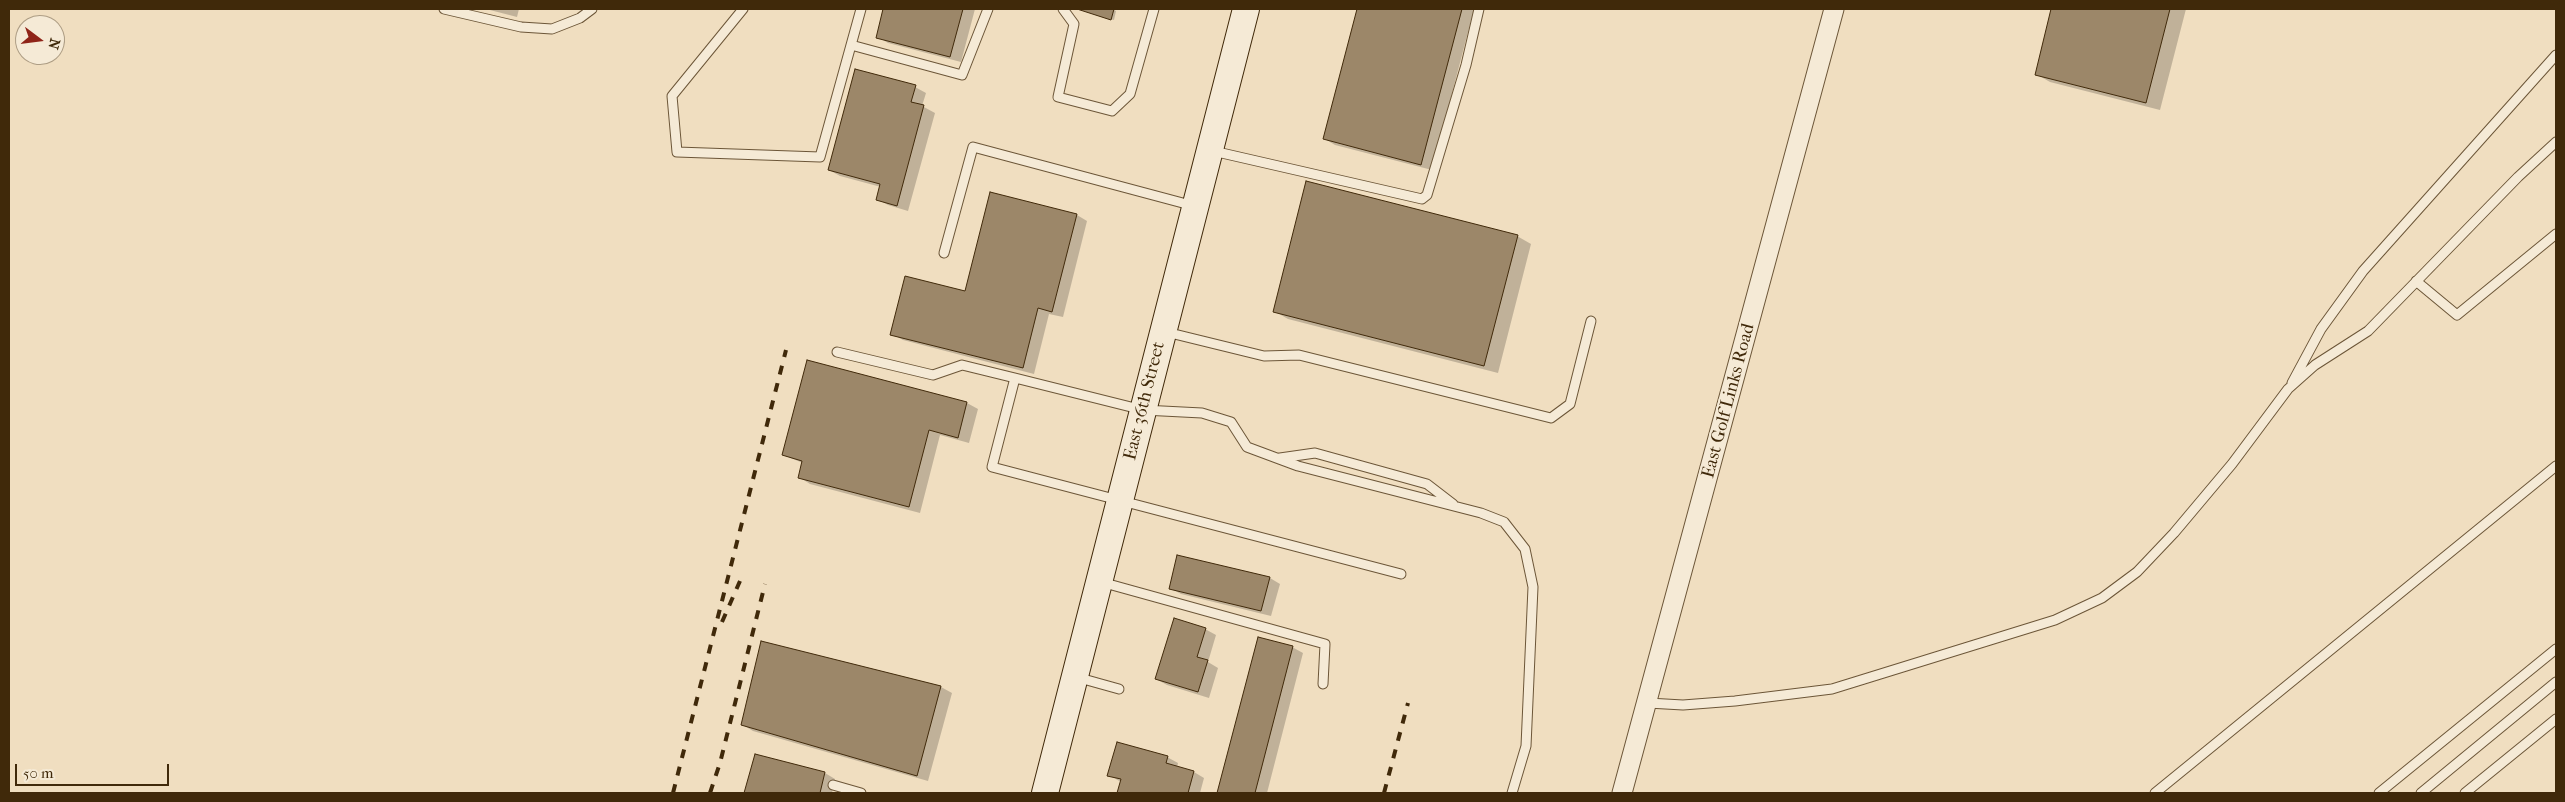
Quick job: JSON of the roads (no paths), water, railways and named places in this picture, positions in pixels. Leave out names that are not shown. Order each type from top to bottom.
[{"type":"main road","name":"East 36th Street","points":[[1045,793],[1246,9]]},
{"type":"street","name":"East Golf Links Road","points":[[1622,793],[1648,703],[1834,9]]},
{"type":"lane","points":[[444,9],[522,27],[552,29],[580,18],[592,9]]},
{"type":"lane","points":[[743,9],[672,96],[677,152],[820,157],[861,9]]},
{"type":"lane","points":[[851,45],[962,75],[988,9]]},
{"type":"lane","points":[[1063,9],[1074,24],[1058,97],[1112,111],[1130,94],[1154,9]]},
{"type":"lane","points":[[1209,150],[1422,199],[1427,195],[1466,65],[1479,9]]},
{"type":"lane","points":[[1648,703],[1709,703],[1832,689],[2055,620],[2102,598],[2137,572],[2174,533],[2232,464],[2288,389],[2322,329],[2363,271],[2556,55]]},
{"type":"lane","points":[[2288,389],[2315,365],[2368,331],[2518,177],[2556,142]]},
{"type":"lane","points":[[944,253],[973,147],[1194,206]]},
{"type":"lane","points":[[2416,281],[2457,315],[2556,234]]},
{"type":"lane","points":[[1163,331],[1264,356],[1299,354],[1551,418],[1570,404],[1591,321]]},
{"type":"lane","points":[[837,352],[933,375],[962,365],[1142,410],[1202,413],[1231,422],[1247,447],[1298,466],[1457,507],[1504,522],[1525,549],[1533,587],[1526,746],[1512,793]]},
{"type":"lane","points":[[1015,378],[992,467],[1400,574]]},
{"type":"lane","points":[[1277,458],[1314,453],[1427,484],[1457,507]]},
{"type":"lane","points":[[2155,793],[2556,466]]},
{"type":"lane","points":[[1099,581],[1325,644],[1323,684]]},
{"type":"lane","points":[[2379,793],[2556,649]]},
{"type":"lane","points":[[1074,677],[1120,689]]},
{"type":"lane","points":[[2421,793],[2556,682]]},
{"type":"lane","points":[[2465,793],[2556,719]]},
{"type":"lane","points":[[833,785],[861,793]]},
{"type":"railway","points":[[673,793],[786,350]]},
{"type":"railway","points":[[722,622],[740,581]]},
{"type":"railway","points":[[710,793],[720,763],[765,584]]},
{"type":"railway","points":[[1384,793],[1408,703]]}]
